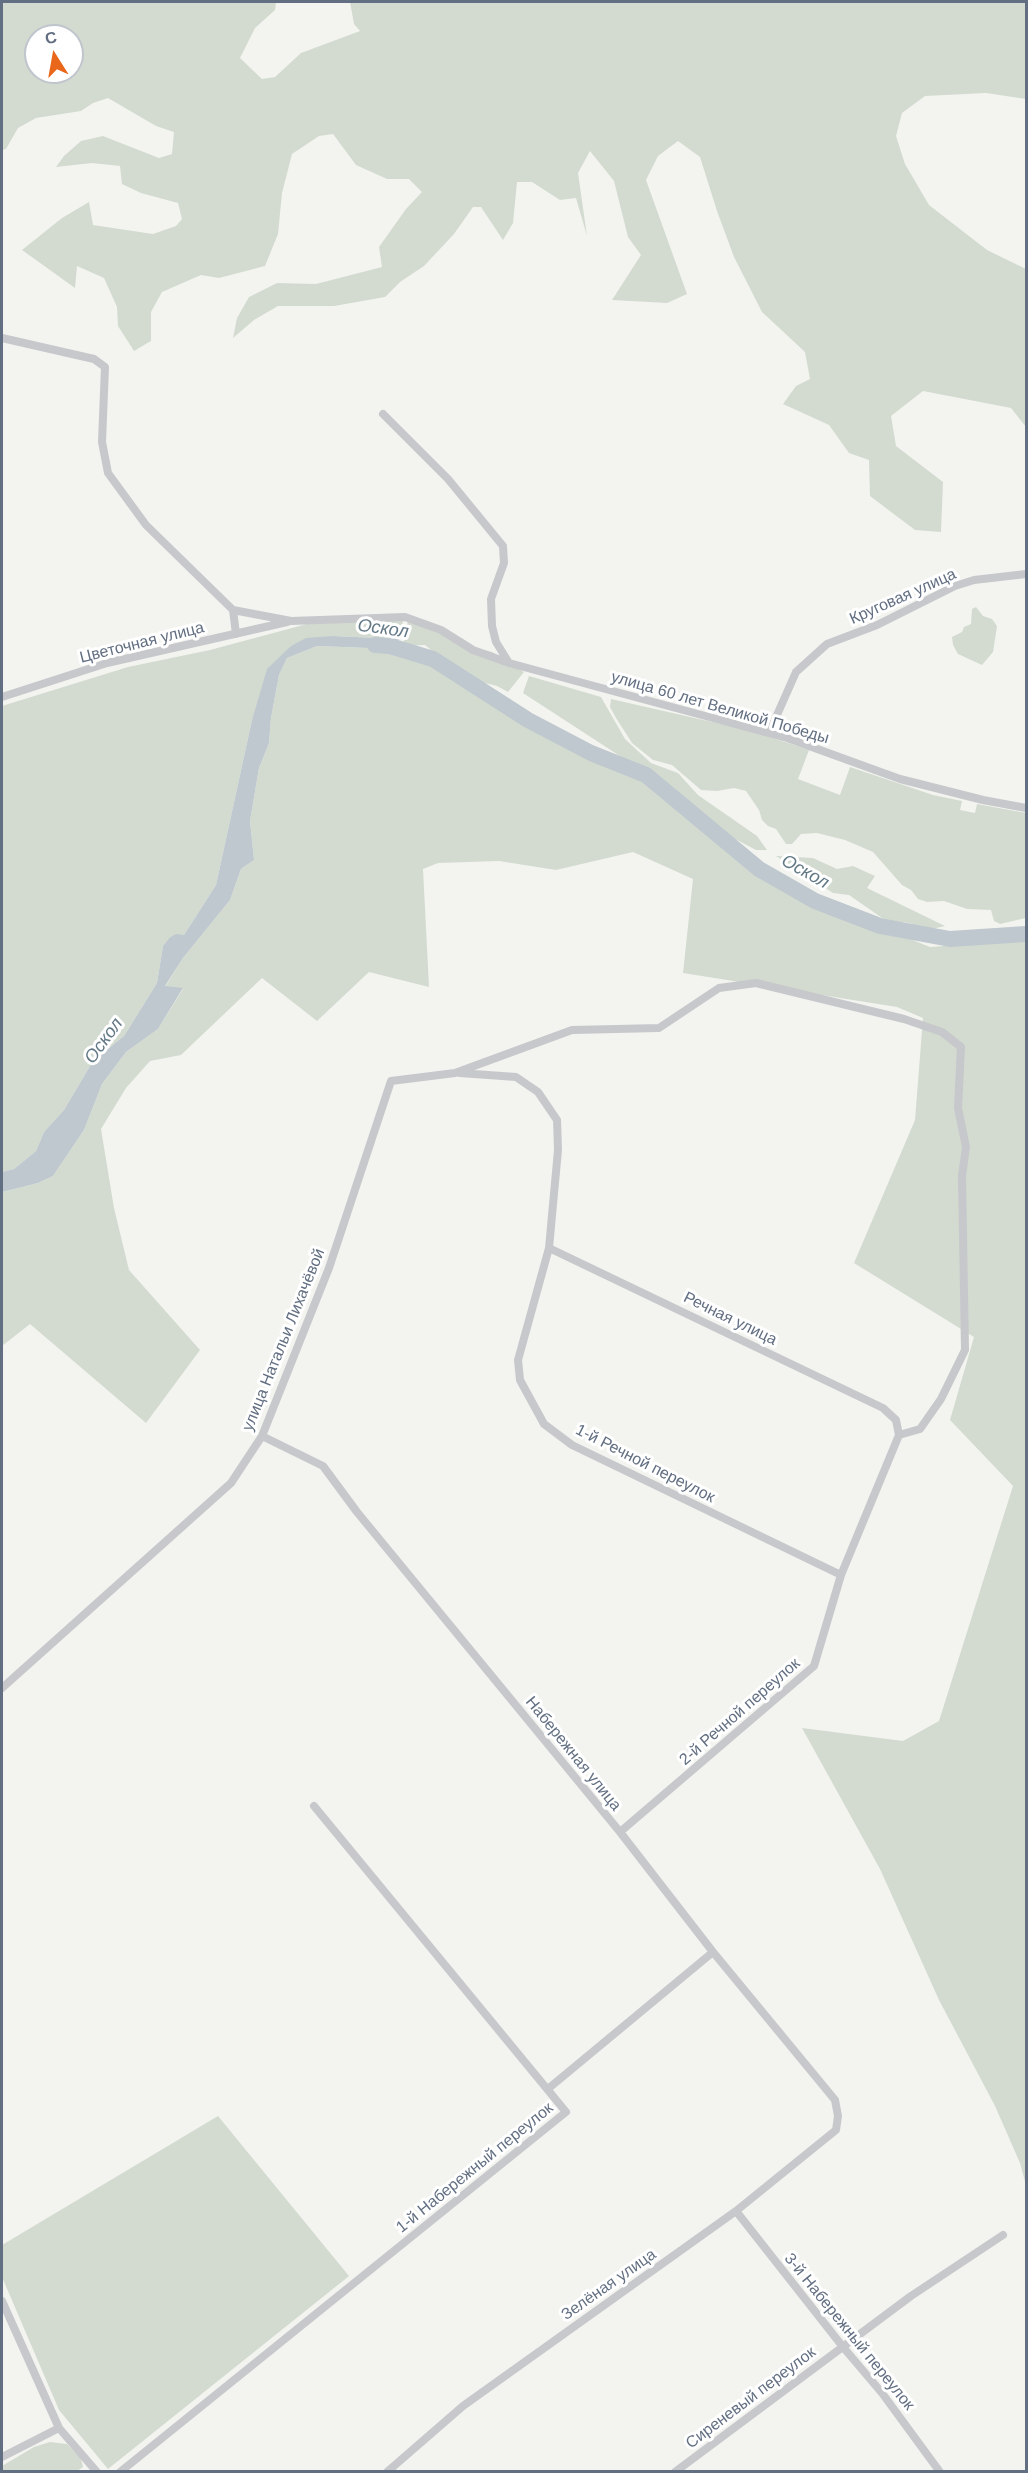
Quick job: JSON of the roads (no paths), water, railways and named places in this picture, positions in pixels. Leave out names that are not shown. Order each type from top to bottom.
[{"type":"street","points":[[2,338],[94,359],[105,367],[102,442],[108,472],[146,525],[233,610],[236,634]]},
{"type":"street","points":[[383,414],[448,478],[502,546],[504,562],[491,599],[492,626],[496,642],[509,663]]},
{"type":"street","name":"Круговая улица","points":[[768,733],[796,672],[827,644],[877,626],[955,586],[974,580],[1026,574]]},
{"type":"street","name":"улица 60 лет Великой Победы","points":[[233,610],[291,621],[405,617],[441,630],[474,650],[509,663],[768,733],[900,779],[983,800],[1026,808]]},
{"type":"street","name":"Цветочная улица","points":[[2,697],[107,663],[291,621]]},
{"type":"street","points":[[455,1073],[572,1030],[659,1028],[719,988],[756,983],[904,1019],[942,1032],[961,1047],[958,1108],[966,1147],[962,1176],[965,1350],[941,1399],[920,1430],[899,1435]]},
{"type":"street","name":"улица Натальи Лихачёвой","points":[[2,1688],[231,1483],[262,1436],[329,1268],[391,1081],[455,1073]]},
{"type":"street","name":"1-й Речной переулок","points":[[455,1073],[516,1077],[538,1092],[557,1120],[558,1150],[549,1248],[518,1360],[520,1380],[544,1424],[572,1445],[841,1575]]},
{"type":"street","name":"Речная улица","points":[[549,1248],[883,1408],[896,1420],[899,1435]]},
{"type":"street","name":"2-й Речной переулок","points":[[620,1832],[814,1666],[841,1575],[899,1435]]},
{"type":"street","name":"Набережная улица","points":[[262,1436],[323,1466],[357,1512],[620,1832],[713,1952],[835,2100],[838,2116]]},
{"type":"street","name":"1-й Набережный переулок","points":[[120,2472],[566,2112],[549,2088],[314,1806]]},
{"type":"street","points":[[549,2088],[713,1952]]},
{"type":"street","name":"Зелёная улица","points":[[387,2472],[463,2406],[736,2211],[836,2130],[838,2116]]},
{"type":"street","name":"3-й Набережный переулок","points":[[736,2211],[882,2393],[940,2472]]},
{"type":"street","name":"Сиреневый переулок","points":[[675,2472],[912,2296],[1003,2235]]},
{"type":"street","points":[[2,2301],[59,2428],[97,2472]]},
{"type":"street","points":[[2,2457],[59,2428]]},
{"type":"waterway","name":"Оскол","points":[[375,645],[390,646],[433,659],[528,720],[591,753],[646,775],[759,869],[815,901],[880,926],[950,939],[1026,934]]}]
